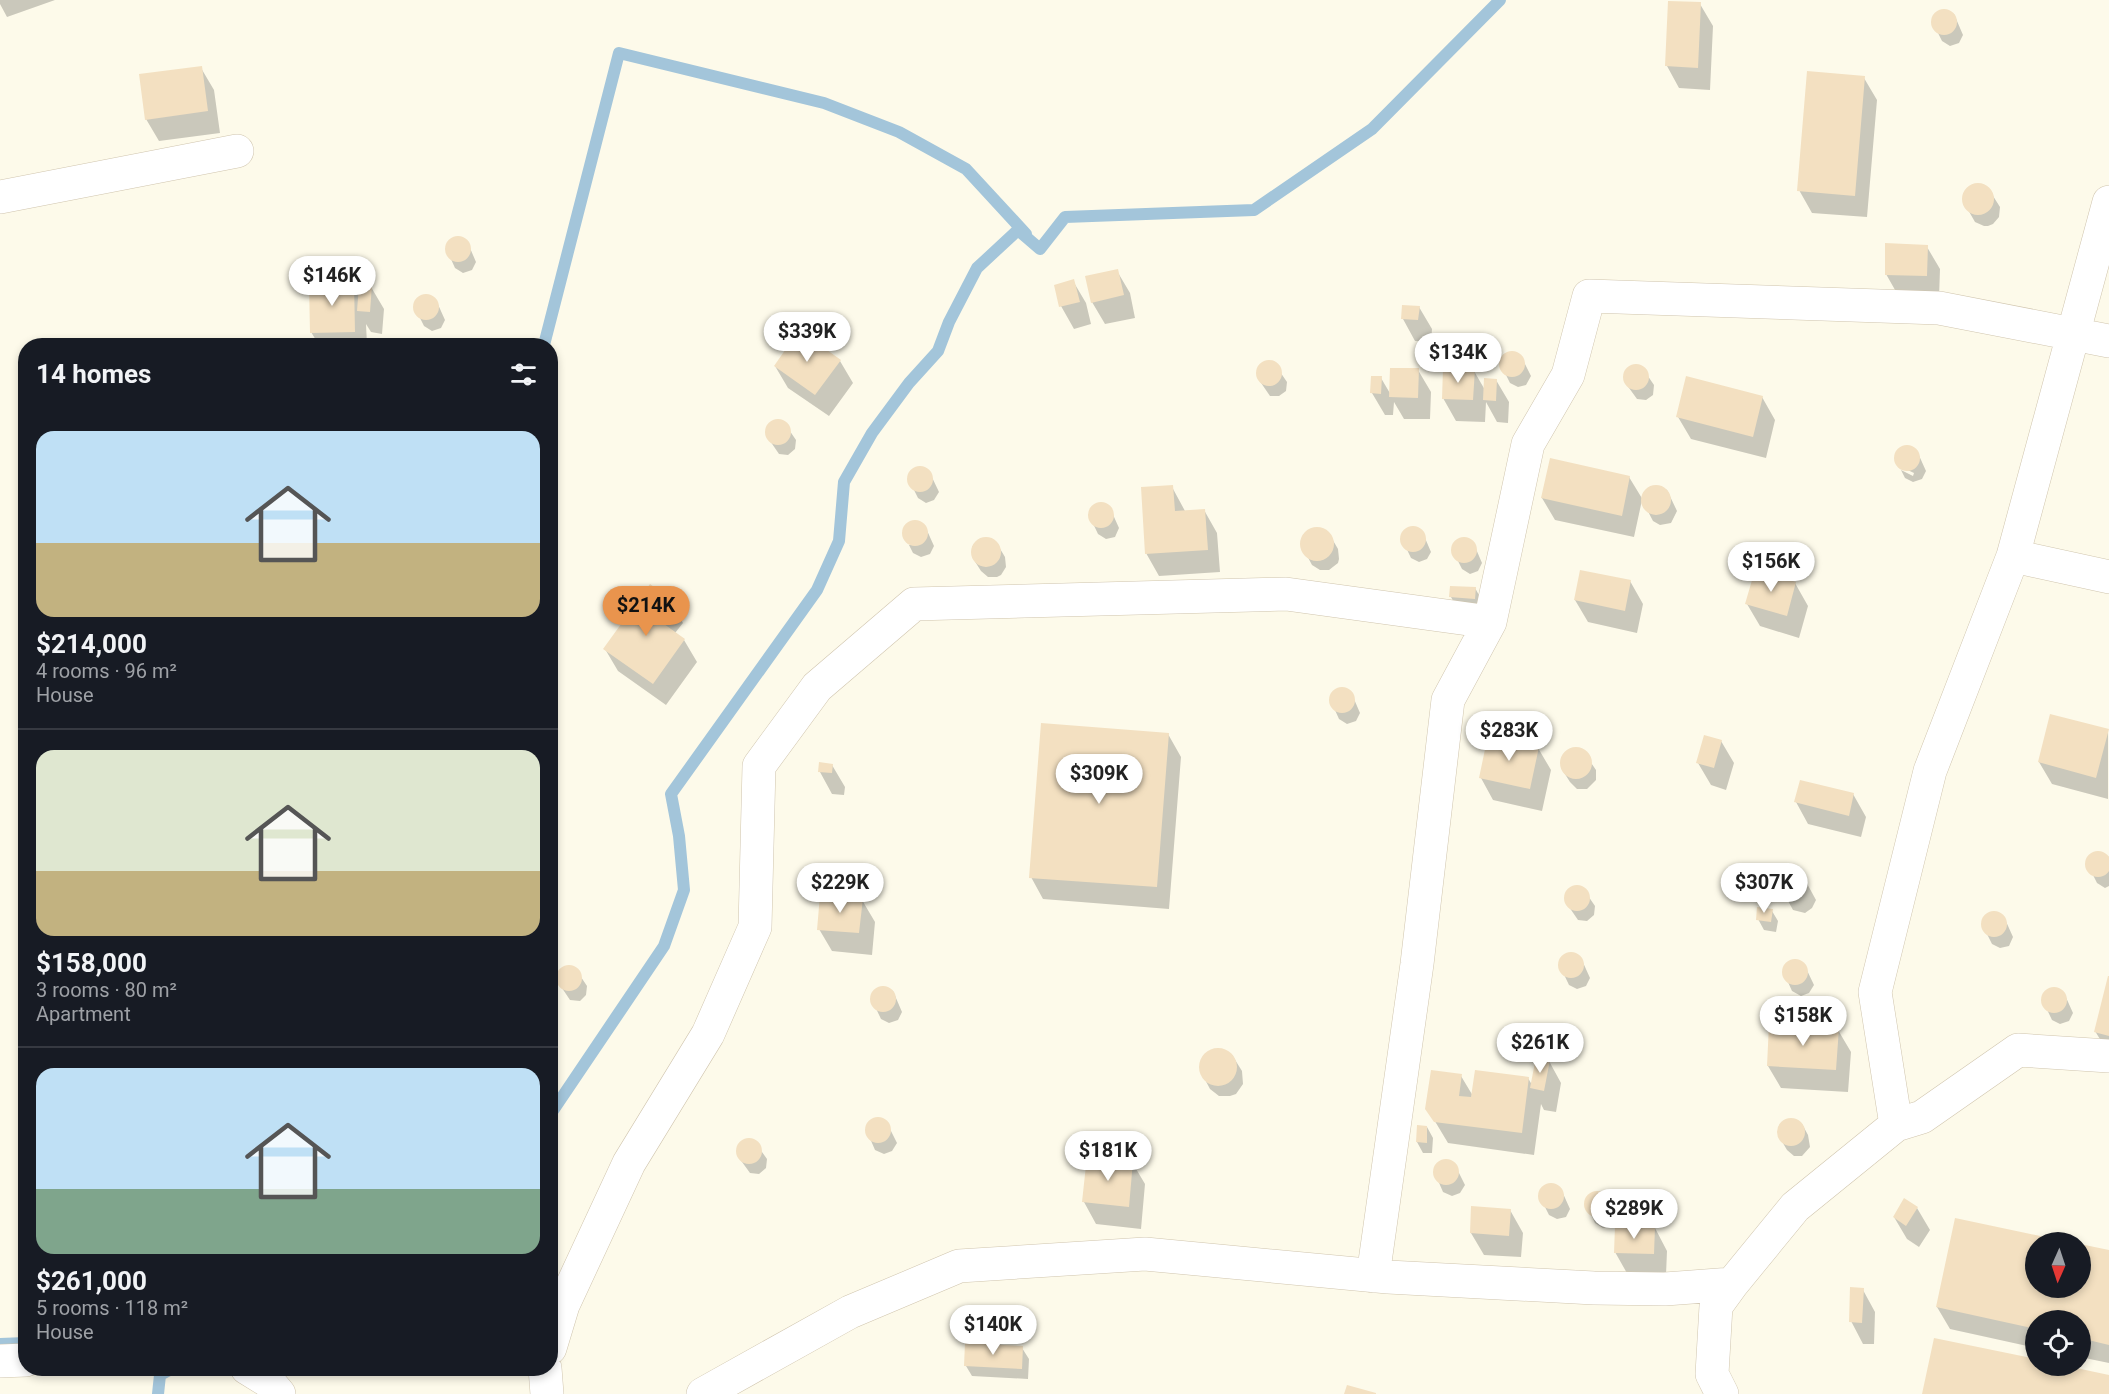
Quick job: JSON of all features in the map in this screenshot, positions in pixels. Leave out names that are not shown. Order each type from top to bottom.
[{"type":"street","points":[[0,197],[237,151]]},
{"type":"street","points":[[1896,1125],[1875,992],[1930,771],[2013,556],[2109,202]]},
{"type":"street","points":[[1373,1276],[1417,964],[1448,700],[1490,622],[1528,444],[1568,375],[1589,296],[1939,308],[2109,341]]},
{"type":"street","points":[[2013,556],[2109,577]]},
{"type":"street","points":[[558,1319],[562,1305],[629,1163],[708,1034],[755,927],[759,766],[817,687],[914,604],[1286,594],[1490,622]]},
{"type":"street","points":[[1722,1394],[1712,1374],[1716,1306],[1795,1207],[1896,1125],[1922,1117],[2018,1050],[2109,1056]]},
{"type":"street","points":[[703,1394],[850,1312],[959,1266],[1145,1254],[1373,1276],[1594,1288],[1665,1289],[1732,1284]]},
{"type":"street","points":[[0,1361],[18,1360]]},
{"type":"street","points":[[260,1376],[268,1381],[279,1394]]},
{"type":"street","points":[[546,1376],[547,1394]]},
{"type":"building","points":[[1668,1],[1701,2],[1698,68],[1665,66]]},
{"type":"building","points":[[1944,9],[1953,13],[1957,22],[1953,31],[1944,35],[1935,31],[1931,22],[1935,13]]},
{"type":"building","points":[[202,66],[208,111],[145,120],[139,74]]},
{"type":"building","points":[[1807,71],[1865,76],[1855,196],[1797,191]]},
{"type":"building","points":[[1978,183],[1990,187],[1994,199],[1990,211],[1978,215],[1966,211],[1962,199],[1966,187]]},
{"type":"building","points":[[458,236],[467,240],[471,249],[467,258],[458,262],[449,258],[445,249],[449,240]]},
{"type":"building","points":[[1885,243],[1928,245],[1927,276],[1885,275]]},
{"type":"building","points":[[1118,269],[1124,295],[1091,303],[1085,276]]},
{"type":"building","points":[[1074,279],[1080,302],[1059,307],[1054,285]]},
{"type":"building","points":[[354,282],[355,332],[310,333],[309,283]]},
{"type":"building","points":[[359,285],[372,285],[370,312],[357,311]]},
{"type":"building","points":[[426,294],[435,298],[439,307],[435,316],[426,320],[417,316],[413,307],[417,298]]},
{"type":"building","points":[[1402,305],[1420,306],[1418,320],[1401,319]]},
{"type":"building","points":[[799,330],[841,360],[815,395],[774,366]]},
{"type":"building","points":[[1512,351],[1521,355],[1525,364],[1521,373],[1512,377],[1503,373],[1499,364],[1503,355]]},
{"type":"building","points":[[1269,360],[1278,364],[1282,373],[1278,382],[1269,386],[1260,382],[1256,373],[1260,364]]},
{"type":"building","points":[[1636,364],[1645,368],[1649,377],[1645,386],[1636,390],[1627,386],[1623,377],[1627,368]]},
{"type":"building","points":[[1390,368],[1419,368],[1418,398],[1389,397]]},
{"type":"building","points":[[1443,368],[1475,369],[1473,400],[1442,399]]},
{"type":"building","points":[[1371,376],[1382,376],[1381,394],[1370,393]]},
{"type":"building","points":[[1686,376],[1763,396],[1753,437],[1676,417]]},
{"type":"building","points":[[1484,378],[1497,379],[1496,401],[1483,400]]},
{"type":"building","points":[[778,419],[787,423],[791,432],[787,441],[778,445],[769,441],[765,432],[769,423]]},
{"type":"building","points":[[1907,445],[1916,449],[1920,458],[1916,467],[1907,471],[1898,467],[1894,458],[1898,449]]},
{"type":"building","points":[[1550,458],[1630,476],[1622,516],[1541,498]]},
{"type":"building","points":[[920,466],[929,470],[933,479],[929,488],[920,492],[911,488],[907,479],[911,470]]},
{"type":"building","points":[[1173,485],[1175,511],[1205,509],[1208,550],[1145,554],[1141,487]]},
{"type":"building","points":[[1656,485],[1667,489],[1671,500],[1667,511],[1656,515],[1645,511],[1641,500],[1645,489]]},
{"type":"building","points":[[1101,502],[1110,506],[1114,515],[1110,524],[1101,528],[1092,524],[1088,515],[1092,506]]},
{"type":"building","points":[[915,520],[924,524],[928,533],[924,542],[915,546],[906,542],[902,533],[906,524]]},
{"type":"building","points":[[1413,526],[1422,530],[1426,539],[1422,548],[1413,552],[1404,548],[1400,539],[1404,530]]},
{"type":"building","points":[[1317,527],[1329,532],[1334,544],[1329,556],[1317,561],[1305,556],[1300,544],[1305,532]]},
{"type":"building","points":[[986,537],[997,541],[1001,552],[997,563],[986,567],[975,563],[971,552],[975,541]]},
{"type":"building","points":[[1464,537],[1473,541],[1477,550],[1473,559],[1464,563],[1455,559],[1451,550],[1455,541]]},
{"type":"building","points":[[1580,570],[1631,580],[1625,611],[1574,600]]},
{"type":"building","points":[[1755,570],[1796,582],[1787,616],[1745,604]]},
{"type":"building","points":[[650,584],[671,599],[657,619],[685,639],[653,684],[603,649]]},
{"type":"building","points":[[1450,586],[1476,587],[1475,599],[1449,597]]},
{"type":"building","points":[[1342,687],[1351,691],[1355,700],[1351,709],[1342,713],[1333,709],[1329,700],[1333,691]]},
{"type":"building","points":[[2050,714],[2109,729],[2096,778],[2038,762]]},
{"type":"building","points":[[1041,723],[1169,733],[1157,887],[1029,878]]},
{"type":"building","points":[[1488,735],[1539,747],[1530,789],[1479,778]]},
{"type":"building","points":[[1704,735],[1722,740],[1714,768],[1696,763]]},
{"type":"building","points":[[1576,747],[1587,752],[1592,763],[1587,774],[1576,779],[1565,774],[1560,763],[1565,752]]},
{"type":"building","points":[[819,762],[833,764],[832,773],[818,772]]},
{"type":"building","points":[[1800,780],[1854,793],[1849,816],[1794,802]]},
{"type":"building","points":[[2098,851],[2110,859],[2110,869],[2107,873],[2098,877],[2089,873],[2085,864],[2089,855]]},
{"type":"building","points":[[1789,863],[1799,867],[1803,877],[1799,887],[1789,891],[1779,887],[1775,877],[1779,867]]},
{"type":"building","points":[[1577,885],[1586,889],[1590,898],[1586,907],[1577,911],[1568,907],[1564,898],[1568,889]]},
{"type":"building","points":[[820,895],[863,898],[859,933],[817,930]]},
{"type":"building","points":[[1757,907],[1773,909],[1771,922],[1756,920]]},
{"type":"building","points":[[1994,911],[2003,915],[2007,924],[2003,933],[1994,937],[1985,933],[1981,924],[1985,915]]},
{"type":"building","points":[[1571,952],[1580,956],[1584,965],[1580,974],[1571,978],[1562,974],[1558,965],[1562,956]]},
{"type":"building","points":[[1795,959],[1804,963],[1808,972],[1804,981],[1795,985],[1786,981],[1782,972],[1786,963]]},
{"type":"building","points":[[564,966],[574,966],[581,973],[581,983],[574,990],[564,990],[558,984],[558,972]]},
{"type":"building","points":[[2109,976],[2109,1036],[2094,1032]]},
{"type":"building","points":[[883,986],[892,990],[896,999],[892,1008],[883,1012],[874,1008],[870,999],[874,990]]},
{"type":"building","points":[[2054,987],[2063,991],[2067,1000],[2063,1009],[2054,1013],[2045,1009],[2041,1000],[2045,991]]},
{"type":"building","points":[[1769,1024],[1839,1028],[1836,1070],[1767,1066]]},
{"type":"building","points":[[1218,1048],[1232,1053],[1237,1067],[1232,1081],[1218,1086],[1204,1081],[1199,1067],[1204,1053]]},
{"type":"building","points":[[1536,1057],[1550,1060],[1544,1091],[1530,1088]]},
{"type":"building","points":[[1431,1070],[1462,1074],[1459,1096],[1471,1097],[1475,1070],[1529,1077],[1522,1133],[1434,1122],[1425,1109]]},
{"type":"building","points":[[878,1117],[887,1121],[891,1130],[887,1139],[878,1143],[869,1139],[865,1130],[869,1121]]},
{"type":"building","points":[[1791,1118],[1801,1122],[1805,1132],[1801,1142],[1791,1146],[1781,1142],[1777,1132],[1781,1122]]},
{"type":"building","points":[[1417,1125],[1427,1126],[1427,1143],[1416,1142]]},
{"type":"building","points":[[749,1138],[758,1142],[762,1151],[758,1160],[749,1164],[740,1160],[736,1151],[740,1142]]},
{"type":"building","points":[[1087,1156],[1133,1161],[1129,1207],[1082,1202]]},
{"type":"building","points":[[1446,1159],[1455,1163],[1459,1172],[1455,1181],[1446,1185],[1437,1181],[1433,1172],[1437,1163]]},
{"type":"building","points":[[1551,1183],[1560,1187],[1564,1196],[1560,1205],[1551,1209],[1542,1205],[1538,1196],[1542,1187]]},
{"type":"building","points":[[1597,1191],[1606,1195],[1610,1204],[1606,1213],[1597,1217],[1588,1213],[1584,1204],[1588,1195]]},
{"type":"building","points":[[1904,1198],[1918,1207],[1906,1226],[1893,1217]]},
{"type":"building","points":[[1471,1206],[1511,1209],[1509,1236],[1470,1233]]},
{"type":"building","points":[[1955,1218],[2025,1233],[2025,1298],[2091,1298],[2091,1246],[2109,1250],[2109,1345],[2091,1341],[2091,1310],[2025,1310],[2025,1327],[1936,1307]]},
{"type":"building","points":[[1615,1226],[1655,1227],[1654,1254],[1614,1253]]},
{"type":"building","points":[[1850,1287],[1864,1288],[1862,1323],[1849,1322]]},
{"type":"building","points":[[1934,1338],[2025,1357],[2025,1376],[2091,1376],[2091,1371],[2109,1375],[2109,1394],[1922,1394]]},
{"type":"building","points":[[965,1343],[1023,1346],[1022,1369],[964,1366]]},
{"type":"building","points":[[1347,1385],[1376,1393],[1376,1394],[1344,1394]]},
{"type":"waterway","points":[[558,1103],[664,946],[684,890],[679,836],[671,794],[817,590],[839,541],[844,482],[872,433],[909,383],[938,351],[949,322],[977,268],[1018,230],[1040,249],[1065,217],[1254,210],[1372,129],[1500,0]]},
{"type":"waterway","points":[[546,338],[619,53],[824,103],[899,132],[966,169],[1026,234]]},
{"type":"waterway","points":[[0,1344],[18,1343]]},
{"type":"waterway","points":[[158,1394],[160,1376]]}]
